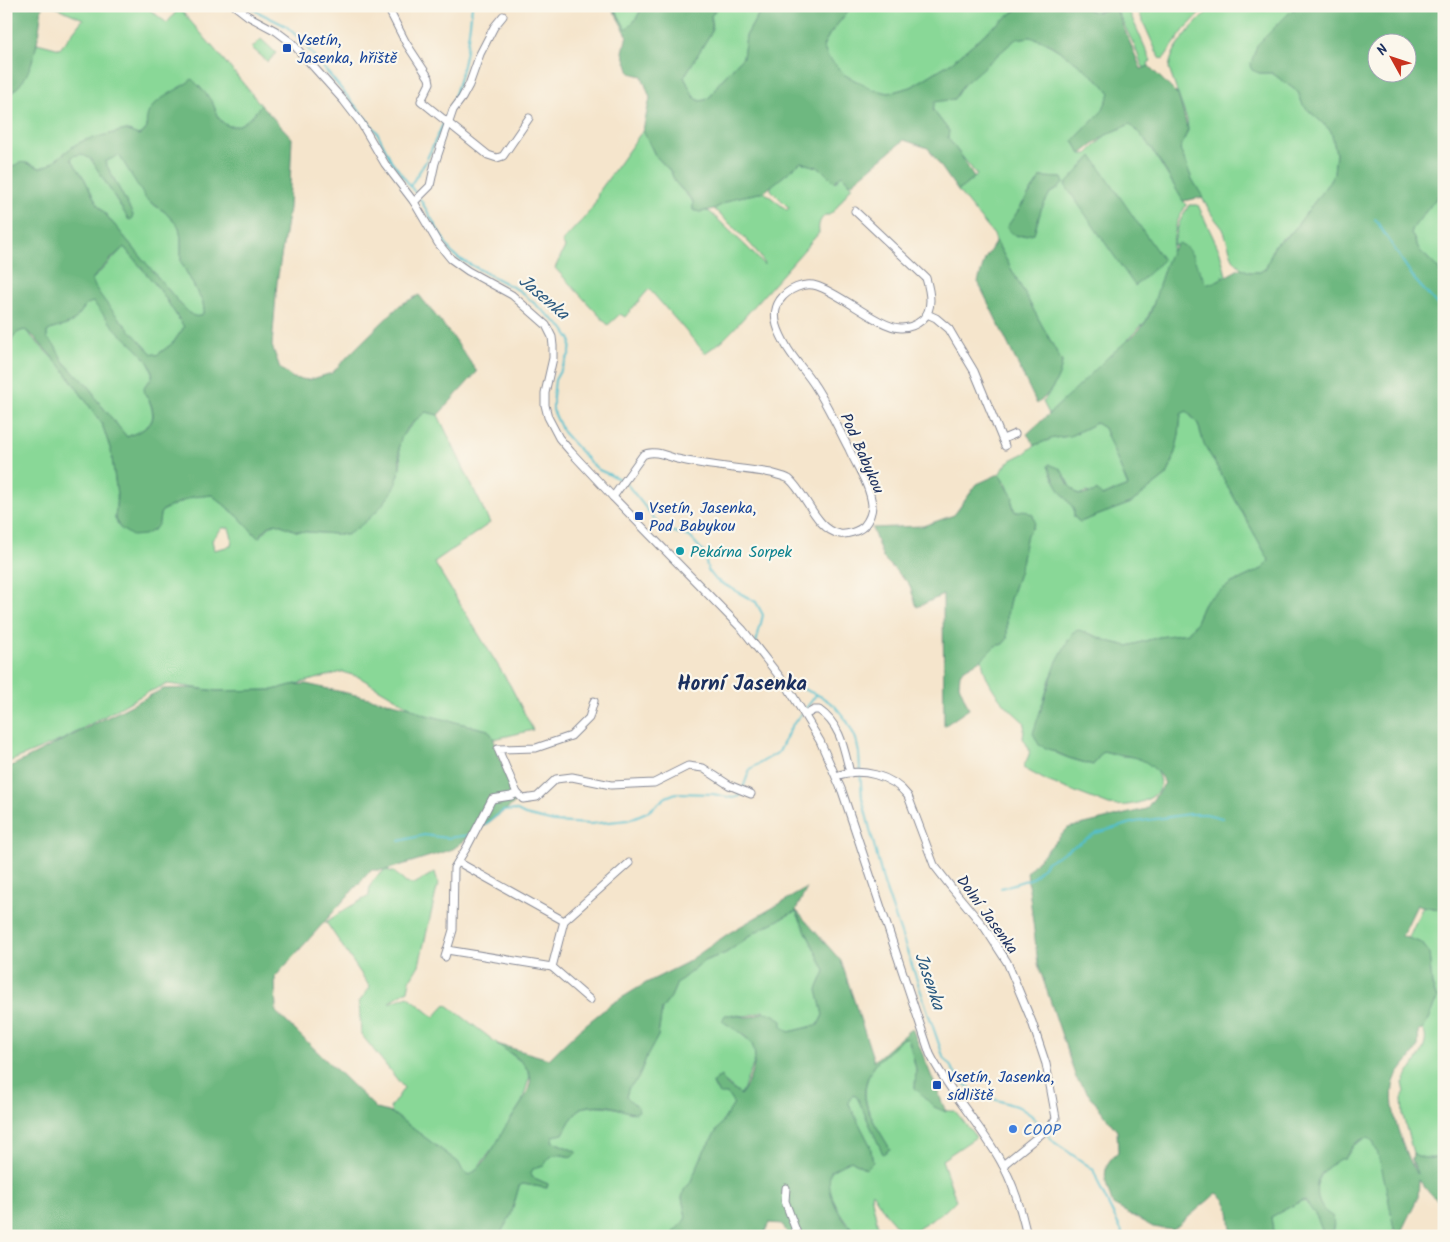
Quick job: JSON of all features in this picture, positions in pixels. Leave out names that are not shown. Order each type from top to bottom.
[{"type":"street","points":[[235,6],[281,34],[292,43],[353,111],[385,164],[418,199],[438,243],[451,259],[468,271],[512,295],[546,325],[552,337],[553,346],[545,393],[545,405],[548,417],[565,445],[612,497],[743,630],[778,674],[805,714],[836,776],[929,1049],[946,1082],[1004,1165],[1017,1198],[1027,1236]]},
{"type":"street","points":[[387,6],[406,43],[429,78],[430,83],[421,101],[488,155],[497,158],[503,156],[530,118]]},
{"type":"street","points":[[418,199],[430,186],[447,121],[452,110],[462,98],[494,26],[503,16]]},
{"type":"street","points":[[855,211],[926,278],[930,292],[930,304],[927,314],[936,318],[953,335],[974,371],[1004,442],[1015,434]]},
{"type":"street","name":"Pod Babykou","points":[[612,497],[644,455],[651,453],[771,473],[788,479],[823,525],[840,534],[857,531],[863,527],[871,514],[872,507],[866,484],[815,384],[784,341],[776,324],[776,310],[780,301],[794,288],[815,285],[833,293],[884,323],[900,328],[915,325],[927,314]]},
{"type":"street","points":[[594,701],[590,718],[571,736],[536,748],[498,749],[517,793],[523,800],[537,797],[556,779],[572,777],[611,786],[654,783],[688,766],[703,768],[729,785],[751,794]]},
{"type":"street","points":[[805,714],[819,710],[835,727],[841,736],[850,773]]},
{"type":"street","name":"Dolní Jasenka","points":[[836,776],[850,773],[866,773],[876,775],[902,788],[908,796],[934,865],[984,928],[1007,962],[1032,1022],[1046,1064],[1056,1114],[1055,1122],[1051,1126],[1004,1165]]},
{"type":"street","points":[[517,793],[492,799],[468,847],[454,868],[452,930],[446,953],[552,967],[590,1000]]},
{"type":"street","points":[[458,862],[564,920]]},
{"type":"street","points":[[552,967],[564,920],[630,864]]},
{"type":"street","points":[[786,1188],[784,1201],[798,1236]]},
{"type":"green space","points":[[6,6],[42,6],[37,43],[29,69],[16,89],[6,96]]},
{"type":"green space","points":[[53,6],[145,6],[167,23],[179,8],[261,105],[252,116],[241,124],[229,126],[218,117],[210,101],[187,83],[178,88],[143,133],[138,135],[126,130],[85,140],[75,145],[49,165],[40,168],[22,163],[15,165],[6,172],[6,96],[14,92],[33,58],[37,43],[60,49],[83,19]]},
{"type":"green space","points":[[611,6],[613,6],[626,29],[636,19],[643,6],[718,6],[711,16],[712,31],[684,77],[694,97],[700,101],[711,96],[718,84],[743,57],[746,36],[763,6],[802,6],[802,14],[809,14],[814,6],[852,6],[829,35],[823,46],[827,56],[845,75],[874,90],[889,93],[911,87],[952,62],[993,27],[1022,6],[1080,6],[1090,11],[1099,12],[1115,7],[1141,69],[1149,66],[1178,95],[1188,130],[1180,149],[1192,179],[1203,197],[1183,201],[1153,150],[1130,124],[1106,135],[1081,154],[1073,141],[1102,111],[1110,93],[1103,84],[1075,61],[1046,42],[1030,37],[1016,39],[963,85],[954,99],[935,102],[933,110],[949,131],[948,138],[974,178],[958,191],[928,148],[904,140],[851,184],[842,175],[834,182],[820,168],[801,162],[764,192],[734,198],[714,209],[700,212],[693,210],[693,201],[675,182],[671,172],[655,155],[643,130],[650,98],[642,76],[630,73],[623,52],[627,35]]},
{"type":"green space","points":[[613,6],[643,6],[636,19],[626,29]]},
{"type":"green space","points":[[718,6],[763,6],[746,36],[743,57],[718,84],[711,96],[700,101],[694,97],[684,77],[712,31],[711,16]]},
{"type":"green space","points":[[852,6],[1022,6],[993,27],[952,62],[911,87],[889,93],[874,90],[844,75],[827,56],[823,46],[829,35]]},
{"type":"green space","points":[[1080,6],[1123,6],[1129,11],[1151,61],[1148,63],[1149,66],[1145,68],[1142,66],[1135,47],[1115,7],[1094,12]]},
{"type":"green space","points":[[1136,6],[1207,6],[1184,30],[1164,58],[1161,59]]},
{"type":"green space","points":[[1213,6],[1299,6],[1291,11],[1259,73],[1272,73],[1298,92],[1303,105],[1331,131],[1336,153],[1334,173],[1327,185],[1293,231],[1275,244],[1266,268],[1260,272],[1249,272],[1241,268],[1233,259],[1223,229],[1212,215],[1192,179],[1180,149],[1188,130],[1187,120],[1169,69],[1171,60],[1174,51],[1186,34]]},
{"type":"green space","points":[[1299,6],[1444,6],[1444,189],[1411,233],[1420,251],[1436,266],[1444,278],[1444,910],[1417,905],[1402,936],[1422,943],[1429,953],[1432,985],[1437,999],[1423,1030],[1418,1031],[1416,1051],[1396,1077],[1392,1093],[1398,1130],[1417,1174],[1412,1160],[1413,1153],[1420,1157],[1428,1158],[1444,1156],[1444,1204],[1431,1195],[1419,1180],[1418,1197],[1399,1236],[1397,1236],[1394,1229],[1378,1154],[1374,1144],[1367,1138],[1354,1145],[1345,1159],[1340,1159],[1328,1167],[1318,1181],[1317,1194],[1319,1201],[1324,1210],[1333,1219],[1331,1236],[1324,1236],[1317,1217],[1305,1201],[1301,1201],[1271,1217],[1276,1236],[1233,1236],[1228,1207],[1226,1202],[1217,1193],[1173,1230],[1153,1227],[1113,1205],[1105,1177],[1108,1164],[1118,1152],[1117,1131],[1076,1078],[1038,964],[1027,872],[1068,828],[1146,809],[1165,783],[1152,766],[1138,759],[1103,751],[1093,765],[1069,758],[1039,745],[1033,733],[1057,661],[1073,632],[1079,630],[1128,646],[1159,637],[1188,633],[1195,624],[1205,601],[1232,583],[1264,568],[1269,560],[1204,444],[1198,424],[1187,411],[1181,414],[1179,435],[1173,461],[1167,475],[1131,503],[1080,522],[1074,517],[1074,509],[1060,491],[1048,466],[1049,464],[1061,469],[1069,485],[1078,495],[1093,493],[1097,490],[1102,496],[1128,486],[1104,428],[1096,423],[1070,436],[1054,438],[1035,445],[1027,434],[1144,325],[1151,312],[1169,256],[1179,243],[1189,250],[1207,284],[1241,268],[1249,272],[1260,272],[1266,268],[1275,244],[1293,231],[1327,185],[1334,173],[1336,153],[1331,131],[1303,105],[1298,92],[1272,73],[1259,73],[1252,70],[1250,66],[1257,45],[1291,11]]},
{"type":"green space","points":[[1034,36],[1052,46],[1091,73],[1109,91],[1111,98],[1105,109],[1073,141],[1081,154],[1087,154],[1106,135],[1130,124],[1144,137],[1186,205],[1177,222],[1171,252],[1146,321],[1086,381],[1049,414],[1043,402],[1057,378],[1062,362],[994,235],[958,191],[977,175],[947,138],[949,131],[930,106],[935,101],[954,99],[963,85],[978,70],[1016,39]],"holes":[[[1041,177],[1062,178],[1056,190],[1050,192],[1041,210],[1034,233],[1017,236],[1020,207]]]},
{"type":"green space","points":[[261,39],[276,53],[268,62],[252,48]]},
{"type":"green space","points":[[192,79],[198,85],[210,99],[217,116],[223,123],[229,126],[241,124],[252,116],[261,105],[292,138],[289,208],[277,282],[272,346],[280,368],[293,378],[309,380],[332,373],[400,305],[419,295],[453,337],[477,372],[438,415],[426,412],[408,427],[400,442],[399,474],[391,493],[379,509],[347,535],[296,531],[276,523],[270,525],[258,538],[239,517],[212,495],[192,497],[163,510],[155,529],[144,535],[132,536],[120,528],[115,519],[117,494],[111,451],[102,424],[64,370],[34,337],[25,330],[13,336],[9,364],[6,370],[6,172],[19,163],[40,168],[49,165],[75,145],[85,140],[126,130],[138,135],[143,133],[147,128],[149,111],[155,104]],"holes":[[[81,154],[91,159],[129,220],[132,219],[133,215],[105,162],[119,155],[146,199],[165,212],[179,227],[181,262],[203,303],[204,310],[202,315],[195,316],[190,314],[181,305],[97,204],[84,178],[71,159],[73,156]],[[124,247],[160,290],[184,327],[173,343],[157,355],[151,353],[128,328],[95,287],[92,279]],[[93,302],[117,331],[141,353],[152,371],[151,378],[144,387],[145,394],[153,410],[152,421],[149,425],[127,437],[96,399],[92,390],[63,361],[55,346],[47,338],[47,332],[76,319],[84,307]]]},
{"type":"green space","points":[[643,130],[655,155],[671,172],[675,182],[693,202],[693,210],[710,212],[764,265],[762,259],[750,244],[714,209],[734,198],[764,192],[787,210],[789,208],[771,190],[771,186],[801,162],[820,168],[834,182],[837,181],[840,173],[852,186],[835,210],[821,219],[819,233],[732,331],[705,353],[649,289],[625,317],[620,314],[608,325],[555,268],[565,247],[562,242],[589,212],[597,199],[598,193]]},
{"type":"green space","points":[[81,153],[91,159],[129,220],[133,215],[105,162],[119,154],[151,203],[165,212],[179,227],[181,262],[203,303],[204,310],[202,315],[193,316],[181,305],[97,204],[84,178],[71,159],[73,156]]},
{"type":"green space","points":[[1092,156],[1163,260],[1135,286],[1065,185]]},
{"type":"green space","points":[[1041,177],[1062,178],[1064,183],[1050,193],[1041,210],[1034,233],[1022,236],[1015,235],[1007,227]]},
{"type":"green space","points":[[1444,189],[1444,278],[1436,266],[1420,251],[1411,233]]},
{"type":"green space","points":[[1189,205],[1198,205],[1220,252],[1226,275],[1212,284],[1207,284],[1197,268],[1176,245],[1173,246],[1179,223]]},
{"type":"green space","points":[[996,241],[1062,362],[1054,385],[1037,404],[978,282],[985,259]]},
{"type":"green space","points":[[124,247],[160,290],[184,327],[173,343],[157,355],[151,353],[118,317],[101,297],[92,280]]},
{"type":"green space","points":[[93,301],[113,326],[144,357],[152,371],[149,382],[145,385],[145,393],[152,411],[151,422],[144,429],[127,437],[96,399],[92,390],[63,361],[55,346],[47,338],[47,332],[76,319],[87,305]]},
{"type":"green space","points":[[25,330],[64,370],[102,424],[111,451],[117,494],[115,519],[159,523],[160,514],[163,510],[192,497],[212,495],[239,517],[258,538],[276,523],[296,531],[347,535],[390,494],[399,475],[401,460],[400,438],[426,412],[438,415],[490,523],[434,562],[510,685],[533,730],[494,739],[488,730],[422,714],[359,677],[342,672],[273,690],[217,691],[168,684],[146,693],[64,739],[6,763],[6,370],[12,338],[19,331]],"holes":[[[222,528],[229,528],[232,538],[231,546],[214,550],[212,540]]]},
{"type":"green space","points":[[1186,411],[1198,424],[1204,444],[1269,560],[1264,568],[1232,583],[1205,601],[1195,624],[1188,633],[1159,637],[1128,646],[1090,634],[1069,638],[1050,679],[1034,733],[1052,751],[1085,763],[1093,765],[1103,751],[1119,756],[1139,758],[1152,765],[1159,778],[1160,786],[1157,792],[1151,797],[1134,804],[1109,805],[1047,781],[1023,768],[1029,752],[1023,738],[1025,723],[997,695],[984,669],[982,659],[995,646],[1003,644],[1007,639],[1007,615],[1010,599],[1019,573],[1027,534],[1032,529],[1015,512],[1007,484],[999,474],[1009,461],[1025,453],[1035,445],[1054,438],[1070,436],[1096,423],[1104,428],[1128,486],[1101,496],[1086,492],[1078,495],[1069,485],[1067,479],[1048,466],[1054,480],[1074,509],[1074,517],[1080,522],[1131,503],[1167,475],[1173,461],[1179,435],[1181,414]]},
{"type":"green space","points":[[999,474],[1013,497],[1012,503],[1015,512],[1024,510],[1033,515],[1035,522],[1027,534],[1019,573],[1010,599],[1007,615],[1007,639],[1003,644],[995,646],[982,659],[963,670],[960,674],[959,685],[969,709],[944,726],[943,595],[917,607],[909,584],[883,558],[872,528],[923,526],[954,515],[977,484]]},
{"type":"green space","points":[[306,684],[410,707],[422,714],[488,730],[493,737],[515,803],[453,849],[386,870],[371,870],[275,977],[276,1012],[377,1109],[392,1113],[458,1162],[463,1171],[470,1175],[481,1166],[490,1154],[522,1103],[529,1088],[530,1075],[525,1065],[497,1044],[549,1059],[579,1030],[610,1005],[646,983],[686,963],[729,933],[807,888],[796,910],[841,961],[874,1061],[912,1028],[946,1112],[934,1107],[915,1088],[916,1069],[909,1041],[906,1038],[902,1039],[876,1063],[868,1078],[865,1089],[865,1099],[872,1119],[890,1149],[883,1154],[857,1097],[853,1095],[848,1102],[870,1145],[873,1162],[866,1169],[851,1160],[831,1171],[830,1185],[833,1200],[845,1222],[863,1236],[789,1236],[782,1224],[769,1223],[763,1236],[669,1236],[686,1217],[682,1198],[684,1190],[690,1183],[705,1149],[734,1104],[727,1094],[720,1094],[713,1084],[715,1080],[721,1076],[727,1085],[741,1095],[754,1067],[755,1059],[752,1045],[745,1036],[722,1021],[725,1015],[751,1017],[765,1012],[769,1013],[782,1020],[782,1026],[789,1032],[818,1025],[823,1015],[817,990],[825,971],[796,911],[757,931],[726,953],[704,961],[677,983],[671,997],[662,1009],[658,1036],[646,1058],[638,1079],[629,1087],[626,1096],[639,1111],[636,1113],[603,1105],[580,1108],[563,1134],[553,1136],[552,1141],[577,1152],[572,1157],[552,1156],[544,1166],[533,1169],[532,1177],[548,1184],[547,1188],[523,1184],[519,1186],[511,1215],[499,1236],[6,1236],[6,769],[163,689],[192,688],[217,691],[273,690],[291,685]]},
{"type":"green space","points":[[385,870],[394,872],[406,883],[414,884],[435,872],[438,884],[419,965],[410,980],[408,990],[389,1003],[408,996],[434,1017],[446,1004],[524,1064],[530,1076],[522,1102],[499,1141],[470,1175],[463,1171],[458,1162],[392,1113],[390,1108],[404,1088],[361,1034],[359,1002],[370,987],[326,922],[369,896],[373,881]]},
{"type":"green space","points":[[1423,906],[1444,910],[1444,1156],[1432,1158],[1420,1157],[1413,1153],[1403,1116],[1402,1099],[1405,1092],[1403,1083],[1423,1048],[1425,1036],[1423,1030],[1437,999],[1432,985],[1429,953],[1422,943],[1408,939]]},
{"type":"green space","points":[[796,911],[825,971],[817,990],[823,1015],[818,1025],[789,1032],[763,1011],[748,1016],[732,1014],[741,1034],[750,1041],[754,1049],[755,1060],[741,1095],[717,1078],[713,1084],[716,1090],[727,1094],[734,1104],[705,1149],[690,1183],[684,1190],[682,1198],[686,1217],[684,1222],[669,1236],[499,1236],[511,1215],[519,1186],[522,1184],[547,1188],[548,1184],[532,1177],[530,1173],[533,1169],[555,1154],[572,1157],[577,1152],[552,1141],[552,1136],[563,1134],[580,1108],[606,1106],[631,1113],[637,1106],[626,1097],[629,1087],[638,1079],[646,1058],[658,1036],[662,1009],[671,997],[677,983],[704,961],[726,953],[757,931]]},
{"type":"green space","points":[[906,1038],[909,1041],[916,1069],[915,1088],[937,1108],[955,1111],[976,1137],[942,1160],[956,1200],[946,1210],[905,1236],[886,1214],[872,1192],[871,1195],[880,1236],[864,1236],[851,1228],[840,1212],[831,1194],[828,1178],[831,1171],[851,1160],[860,1166],[872,1157],[870,1145],[848,1102],[853,1095],[857,1097],[883,1153],[890,1149],[872,1119],[868,1109],[865,1089],[868,1078],[876,1063],[902,1039]]},
{"type":"green space","points":[[1365,1138],[1370,1139],[1376,1147],[1386,1183],[1394,1229],[1390,1236],[1331,1236],[1334,1224],[1331,1217],[1318,1202],[1316,1187],[1318,1180],[1327,1168],[1340,1158],[1345,1159],[1354,1145]]},
{"type":"green space","points":[[1301,1201],[1310,1205],[1324,1236],[1276,1236],[1271,1217]]},
{"type":"waterway","name":"Jasenka","points":[[246,6],[286,26],[299,38],[377,132],[391,160],[417,195]]},
{"type":"waterway","points":[[446,117],[452,104],[464,63],[472,6]]},
{"type":"waterway","points":[[410,186],[425,163],[444,122]]},
{"type":"waterway","name":"Jasenka","points":[[420,199],[451,252],[458,258],[520,291],[563,328],[571,340],[570,353],[555,380],[553,410],[563,432],[590,462],[599,470],[622,480]]},
{"type":"waterway","points":[[1375,219],[1415,280],[1444,312]]},
{"type":"waterway","name":"Jasenka","points":[[626,483],[657,522],[665,529],[690,537],[703,551],[708,570],[716,580],[756,602],[763,615],[756,643]]},
{"type":"waterway","name":"Jasenka","points":[[792,684],[822,697],[835,706],[847,721],[856,739],[859,753],[862,798],[884,884],[943,1056],[962,1082],[978,1094],[1019,1107],[1031,1115],[1043,1129]]},
{"type":"waterway","points":[[804,711],[816,695]]},
{"type":"waterway","points":[[743,788],[750,769],[779,752],[791,727],[801,714]]},
{"type":"waterway","points":[[480,828],[503,811],[515,810],[525,815],[554,822],[590,824],[628,820],[649,811],[666,797],[676,793],[713,794],[733,798],[740,796],[741,792]]},
{"type":"waterway","points":[[1001,888],[1033,878],[1047,862],[1097,833],[1135,822],[1189,814],[1206,814],[1222,818]]},
{"type":"waterway","points":[[399,841],[424,835],[447,838],[470,835]]},
{"type":"waterway","name":"Jasenka","points":[[1046,1132],[1054,1142],[1093,1169],[1124,1236]]},
{"type":"place","name":"Vsetín, Jasenka, hřiště","points":[[287,48]]},
{"type":"place","name":"Vsetín, Jasenka, Pod Babykou","points":[[639,516]]},
{"type":"place","name":"Pekárna Sorpek","points":[[680,551]]},
{"type":"place","name":"Vsetín, Jasenka, sídliště","points":[[937,1085]]},
{"type":"place","name":"COOP","points":[[1013,1129]]},
{"type":"district","name":"Horní Jasenka","points":[[742,683]]}]
